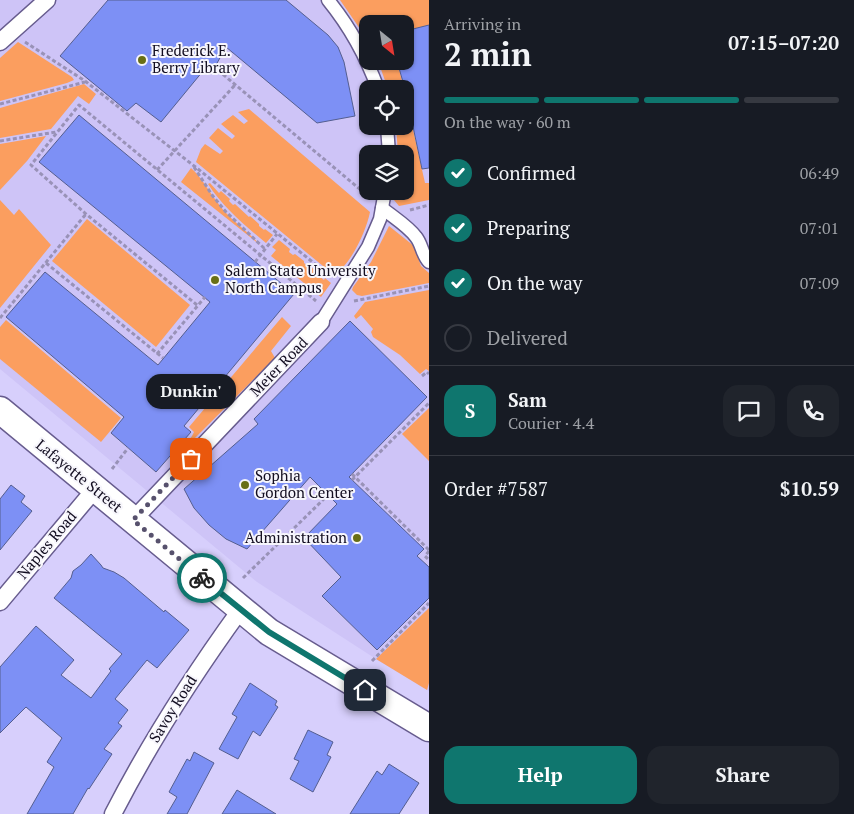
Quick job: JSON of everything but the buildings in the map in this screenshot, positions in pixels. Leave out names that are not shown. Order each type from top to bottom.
[{"type":"main road","name":"Lafayette Street","points":[[0,410],[269,632],[429,728]]},
{"type":"street","points":[[0,42],[47,0]]},
{"type":"street","points":[[328,0],[349,28],[375,80]]},
{"type":"street","points":[[327,313],[368,247],[380,219],[383,200]]},
{"type":"street","points":[[382,208],[415,235],[421,243],[426,259],[429,262]]},
{"type":"street","name":"Meier Road","points":[[133,520],[327,313]]},
{"type":"street","name":"Naples Road","points":[[0,602],[95,488]]},
{"type":"street","name":"Savoy Road","points":[[113,814],[133,775],[174,705],[241,609]]},
{"type":"path","points":[[18,38],[85,82],[343,287]]},
{"type":"path","points":[[213,66],[382,208]]},
{"type":"path","points":[[0,104],[85,82]]},
{"type":"path","points":[[157,170],[235,85]]},
{"type":"path","points":[[197,305],[86,214],[31,165],[79,105],[327,313],[429,286]]},
{"type":"path","points":[[0,141],[56,132]]},
{"type":"path","points":[[194,167],[212,195],[226,212],[266,249]]},
{"type":"path","points":[[0,318],[86,214]]},
{"type":"path","points":[[255,262],[277,234]]},
{"type":"path","points":[[46,263],[163,358]]},
{"type":"path","points":[[157,354],[204,297]]},
{"type":"path","points":[[422,376],[427,372],[429,374]]},
{"type":"path","points":[[429,403],[353,477],[429,550],[425,556],[429,560]]},
{"type":"path","points":[[112,469],[128,448]]},
{"type":"path","points":[[243,578],[328,495]]},
{"type":"path","points":[[372,661],[429,603]]},
{"type":"shaded area","name":"Salem State University North Campus","points":[[0,0],[429,0],[429,691],[257,582],[0,369]]},
{"type":"shaded area","points":[[340,0],[429,0],[429,25],[414,29],[414,15],[359,15],[359,27]]},
{"type":"shaded area","points":[[18,42],[74,80],[0,101],[0,58]]},
{"type":"shaded area","points":[[381,70],[399,70],[402,80],[385,80]]},
{"type":"shaded area","points":[[84,84],[96,94],[89,104],[78,96],[51,129],[0,138],[0,108]]},
{"type":"shaded area","points":[[249,109],[370,212],[365,229],[352,256],[334,275],[196,162],[205,144],[220,154],[223,151],[209,138],[218,128],[232,139],[235,136],[221,124],[233,115],[244,124],[248,121],[238,112]]},
{"type":"shaded area","points":[[414,134],[425,183],[429,183],[429,200],[399,206],[394,200],[414,200],[414,145],[397,145],[397,135]]},
{"type":"shaded area","points":[[46,136],[27,161],[0,190],[0,144]]},
{"type":"shaded area","points":[[191,168],[225,212],[260,245],[181,182]]},
{"type":"shaded area","points":[[210,183],[219,193],[221,191],[230,199],[229,201],[233,205],[235,204],[259,226],[273,235],[266,243],[227,208],[208,184]]},
{"type":"shaded area","points":[[0,200],[14,215],[19,209],[51,245],[0,308]]},
{"type":"shaded area","points":[[87,219],[190,305],[156,347],[52,261]]},
{"type":"shaded area","points":[[389,226],[414,246],[421,266],[429,273],[429,283],[362,296],[357,295],[352,290],[353,287],[371,262]]},
{"type":"shaded area","points":[[279,240],[290,249],[289,252],[293,255],[295,254],[319,276],[331,283],[321,297],[271,256],[276,250],[272,247]]},
{"type":"shaded area","points":[[429,290],[429,371],[426,369],[420,374],[400,355],[373,337],[371,332],[373,329],[361,315],[356,319],[354,316],[365,302]]},
{"type":"shaded area","points":[[282,317],[291,326],[271,351],[275,358],[178,455],[194,432],[189,427]]},
{"type":"shaded area","points":[[6,320],[121,418],[101,442],[0,359],[0,327]]},
{"type":"shaded area","points":[[429,408],[429,461],[402,434]]},
{"type":"shaded area","points":[[429,608],[429,683],[427,690],[376,659]]},
{"type":"way so far","points":[[191,459],[133,520],[202,578]]},
{"type":"place","name":"Frederick E. Berry Library","points":[[142,60]]},
{"type":"place","name":"Salem State University North Campus","points":[[215,280]]},
{"type":"place","name":"Dunkin'","points":[[191,459]]},
{"type":"place","name":"Sophia Gordon Center","points":[[245,485]]},
{"type":"place","name":"Administration","points":[[357,538]]},
{"type":"route","points":[[202,578],[269,632],[365,690]]}]
